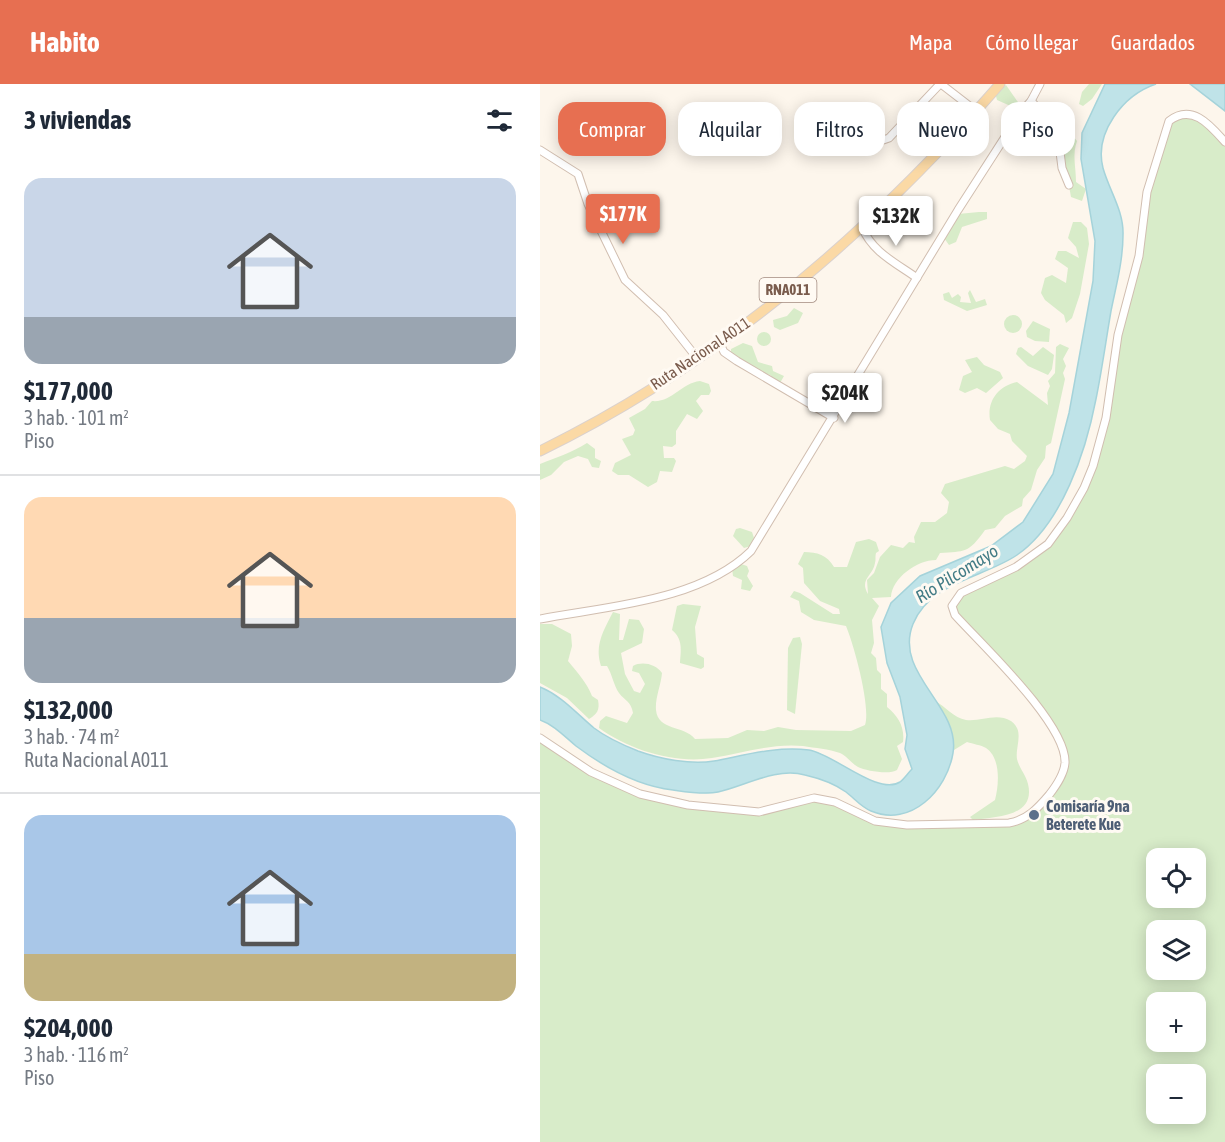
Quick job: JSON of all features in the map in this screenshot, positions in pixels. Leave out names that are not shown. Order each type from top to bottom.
[{"type":"main road","name":"Ruta Nacional A011","points":[[984,102],[1000,84]]},
{"type":"main road","name":"Ruta Nacional A011","points":[[540,451],[571,436],[720,344],[862,227],[932,156]]},
{"type":"street","points":[[885,139],[889,138],[941,84],[964,102]]},
{"type":"street","points":[[1031,102],[1040,84]]},
{"type":"street","points":[[540,738],[591,772],[640,794],[688,805],[759,812],[814,798],[825,799],[875,821],[907,825],[1009,823],[1021,821],[1029,815],[1061,778],[1065,761],[1063,747],[1021,684],[955,615],[952,606],[961,593],[1016,567],[1048,544],[1067,518],[1084,488],[1093,466],[1106,418],[1118,335],[1139,256],[1147,192],[1169,121],[1177,115],[1188,114],[1201,117],[1225,142]]},
{"type":"street","points":[[540,619],[668,596],[704,583],[731,569],[762,537],[917,278],[1001,143]]},
{"type":"street","points":[[540,150],[578,174],[588,204],[625,280],[663,315],[697,358]]},
{"type":"street","points":[[1060,156],[1062,168],[1069,185]]},
{"type":"street","points":[[862,227],[867,240],[876,250],[917,278]]},
{"type":"street","points":[[720,344],[724,352],[737,361],[834,418]]},
{"type":"green space","points":[[1089,84],[1102,84],[1092,99],[1083,106],[1079,104],[1082,92]]},
{"type":"green space","points":[[1006,85],[1018,102],[1002,102],[997,100],[996,96]]},
{"type":"green space","points":[[1177,115],[1201,117],[1225,142],[1225,1142],[540,1142],[540,738],[591,772],[640,794],[688,805],[759,812],[825,799],[865,817],[907,825],[1021,821],[1061,778],[1063,747],[1021,684],[955,615],[955,599],[1016,567],[1059,530],[1093,466],[1145,211],[1163,136]]},
{"type":"green space","points":[[1064,156],[1074,156],[1076,182],[1086,189],[1082,201],[1071,197]]},
{"type":"green space","points":[[987,212],[987,219],[962,227],[956,242],[949,245],[944,238],[958,214]]},
{"type":"green space","points":[[1073,222],[1081,222],[1087,228],[1089,244],[1080,294],[1072,318],[1066,323],[1064,315],[1045,300],[1041,293],[1045,278],[1052,275],[1066,283],[1068,268],[1055,259],[1058,251],[1066,251],[1079,258],[1076,247],[1068,238]]},
{"type":"green space","points":[[970,290],[976,302],[985,299],[987,305],[967,311],[944,300],[943,294],[949,292],[952,298],[958,294],[961,297],[960,302],[971,303],[968,293]]},
{"type":"green space","points":[[794,308],[803,313],[798,323],[780,330],[774,327],[773,320],[787,316]]},
{"type":"green space","points":[[1009,315],[1017,315],[1022,320],[1020,331],[1009,333],[1004,328],[1004,320]]},
{"type":"green space","points":[[1033,321],[1050,329],[1049,342],[1035,341],[1027,337],[1026,331]]},
{"type":"green space","points":[[764,332],[769,334],[771,339],[769,344],[764,346],[759,344],[757,339],[759,334]]},
{"type":"green space","points":[[743,343],[752,346],[758,362],[772,366],[773,371],[784,376],[780,383],[770,375],[751,368],[749,364],[744,364],[731,354],[731,349]]},
{"type":"green space","points":[[1060,344],[1069,348],[1063,359],[1066,366],[1063,373],[1065,379],[1051,443],[1046,446],[1045,458],[1037,470],[1031,490],[1023,499],[1022,506],[1005,516],[995,528],[985,530],[966,550],[940,553],[936,560],[921,563],[907,571],[896,583],[891,597],[872,598],[879,606],[872,620],[874,643],[871,653],[876,658],[877,670],[881,674],[881,689],[887,694],[887,707],[897,718],[903,731],[903,742],[897,746],[902,759],[897,770],[884,772],[866,770],[858,767],[840,753],[791,745],[712,758],[668,757],[638,749],[599,728],[600,721],[606,716],[627,723],[633,713],[629,704],[617,690],[607,666],[601,666],[599,658],[599,644],[613,612],[620,614],[619,640],[623,640],[629,619],[639,620],[644,629],[642,643],[621,653],[625,674],[634,691],[640,693],[645,684],[639,673],[632,671],[633,666],[645,664],[659,670],[662,673],[656,705],[658,717],[666,725],[685,732],[695,739],[728,738],[747,730],[764,731],[778,727],[796,730],[851,731],[865,725],[864,691],[846,626],[814,620],[801,612],[799,601],[790,597],[794,591],[800,593],[833,614],[840,614],[839,609],[820,601],[804,583],[803,568],[798,564],[804,552],[821,555],[834,567],[847,567],[856,542],[869,539],[876,542],[879,551],[876,553],[874,567],[867,578],[865,585],[868,594],[867,580],[874,573],[880,557],[891,545],[903,548],[909,542],[915,543],[914,537],[921,522],[935,522],[947,513],[949,502],[941,493],[945,484],[1005,466],[1014,469],[1025,461],[1027,456],[1012,441],[1010,434],[998,429],[990,420],[990,407],[999,391],[1017,382],[1048,405],[1047,393],[1050,386],[1048,381],[1055,373],[1056,347]]},
{"type":"green space","points":[[1021,347],[1033,356],[1043,347],[1054,355],[1052,369],[1048,375],[1028,366],[1016,354],[1018,348]]},
{"type":"green space","points":[[977,357],[984,365],[1000,372],[1003,378],[986,393],[977,388],[965,393],[959,390],[963,376],[972,372],[965,360]]},
{"type":"green space","points":[[700,381],[709,384],[711,391],[709,395],[701,395],[696,401],[703,411],[697,419],[687,414],[676,431],[676,444],[672,447],[663,446],[664,458],[674,458],[676,461],[672,472],[660,471],[657,482],[648,487],[629,475],[618,475],[612,471],[615,463],[631,455],[622,439],[633,435],[635,430],[629,418],[645,409],[652,401],[665,399],[687,385]]},
{"type":"green space","points":[[587,443],[595,449],[595,458],[601,461],[599,468],[592,467],[588,459],[578,456],[564,462],[551,475],[540,480],[540,464]]},
{"type":"green space","points":[[736,529],[752,532],[754,538],[751,546],[744,548],[733,536]]},
{"type":"green space","points":[[738,563],[747,566],[749,571],[747,576],[753,586],[750,591],[741,589],[742,580],[733,576],[732,568]]},
{"type":"green space","points":[[683,604],[701,606],[695,627],[697,654],[704,658],[704,667],[701,669],[680,663],[680,641],[672,630],[677,606]]},
{"type":"green space","points":[[540,624],[552,624],[571,634],[572,646],[568,661],[585,682],[592,696],[598,700],[597,711],[589,719],[567,698],[540,683]]},
{"type":"green space","points":[[800,637],[802,644],[795,714],[787,710],[788,648],[793,638]]},
{"type":"green space","points":[[935,701],[962,719],[1000,717],[1015,725],[1019,734],[1017,759],[1028,784],[1029,795],[1026,803],[1020,809],[992,818],[973,820],[970,817],[995,800],[998,772],[994,758],[986,748],[967,742],[954,750],[952,736]]},
{"type":"water","name":"Río Pilcomayo","points":[[1105,84],[1156,84],[1144,89],[1122,106],[1107,129],[1103,142],[1101,155],[1103,168],[1119,209],[1123,226],[1123,245],[1092,419],[1070,485],[1047,525],[1033,542],[1003,563],[944,590],[921,610],[913,624],[909,642],[912,659],[947,720],[953,736],[953,753],[949,767],[935,792],[913,810],[886,815],[867,809],[832,784],[794,773],[772,775],[713,793],[660,788],[634,780],[610,768],[540,720],[540,687],[562,700],[594,728],[615,741],[632,749],[676,761],[705,762],[773,750],[809,750],[868,779],[891,785],[900,782],[912,769],[905,749],[907,735],[900,697],[887,663],[881,627],[891,603],[920,576],[991,546],[1023,522],[1053,474],[1069,413],[1093,281],[1095,241],[1081,159],[1082,133]]},
{"type":"water","points":[[1190,84],[1225,84],[1225,111]]},
{"type":"place","name":"Comisaría 9na Beterete Kue","points":[[1034,815]]}]
